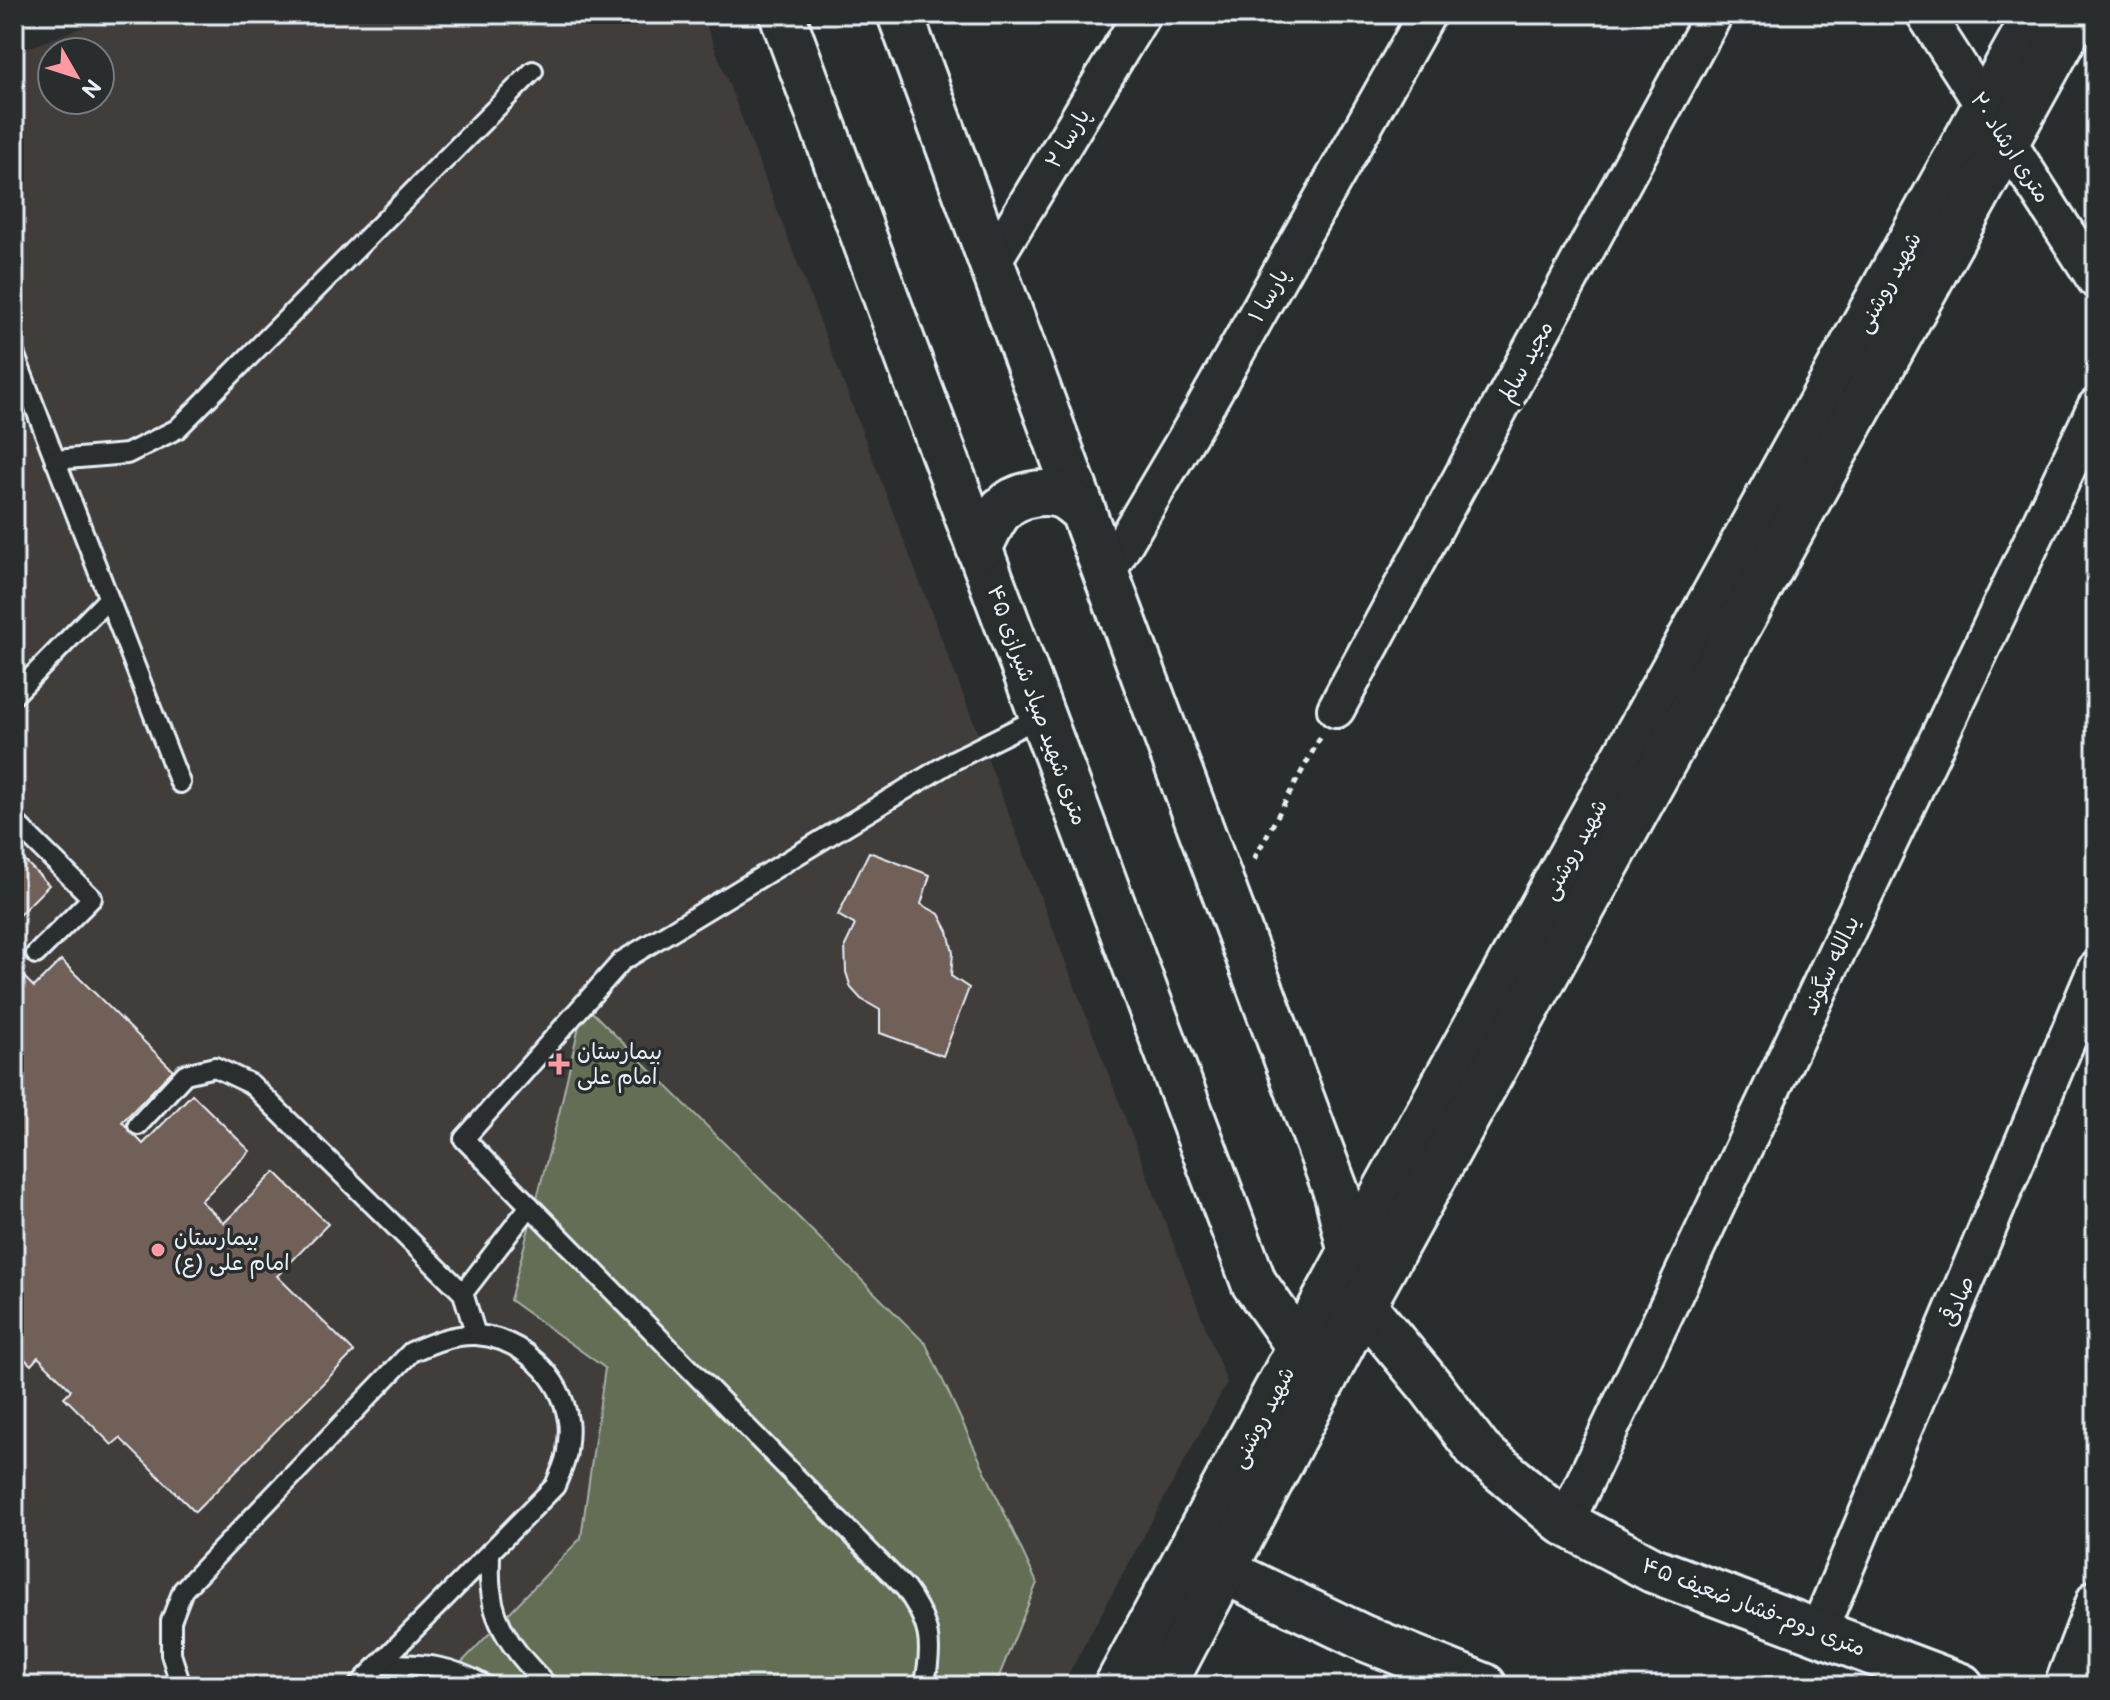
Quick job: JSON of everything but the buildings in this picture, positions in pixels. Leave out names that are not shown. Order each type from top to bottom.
[{"type":"street","name":"۴۵ متری شهید صیاد شیرازی","points":[[782,14],[1254,1283],[1311,1364]]},
{"type":"street","points":[[900,14],[1337,1194],[1350,1254]]},
{"type":"street","name":"پارسا ۲","points":[[992,262],[1142,14]]},
{"type":"street","name":"پارسا ۱","points":[[1106,574],[1203,410],[1427,14]]},
{"type":"street","name":"مجید سالم","points":[[1336,709],[1714,14]]},
{"type":"street","name":"۲۰ متری ارشاد","points":[[1925,14],[2096,280]]},
{"type":"street","name":"شهید روشنی","points":[[1117,1686],[1311,1364],[1363,1305],[1996,124],[2036,14]]},
{"type":"street","name":"شهید روشنی","points":[[1163,1686],[1222,1570],[1311,1364],[1350,1254],[1996,124],[2077,14]]},
{"type":"street","name":"یدالله سگوند","points":[[1565,1523],[2096,407]]},
{"type":"street","points":[[979,548],[1000,511],[1014,499],[1050,494],[1064,497],[1083,511]]},
{"type":"street","name":"صادقی","points":[[1818,1632],[2096,970]]},
{"type":"street","name":"۴۵ متری دوم-فشار ضعیف","points":[[1350,1254],[1363,1305],[1479,1451],[1565,1523],[1653,1570],[1961,1686]]},
{"type":"street","points":[[1222,1570],[1364,1638],[1484,1686]]},
{"type":"street","points":[[2063,1686],[2096,1599]]},
{"type":"lane","points":[[55,460],[127,454],[177,429],[533,71]]},
{"type":"lane","points":[[14,353],[180,783]]},
{"type":"lane","points":[[14,695],[108,599]]},
{"type":"lane","points":[[924,1686],[930,1660],[928,1634],[920,1609],[905,1588],[464,1139],[622,961],[954,760],[1042,716]]},
{"type":"lane","points":[[14,821],[92,898],[36,954]]},
{"type":"lane","points":[[138,1125],[185,1074],[215,1067],[251,1084],[463,1293],[476,1335]]},
{"type":"lane","points":[[463,1293],[530,1206]]},
{"type":"lane","points":[[181,1686],[171,1654],[171,1621],[183,1590],[411,1352],[442,1338],[476,1335],[509,1343],[537,1362],[558,1389],[568,1421],[567,1454],[555,1486],[358,1686]]},
{"type":"lane","points":[[490,1552],[491,1593],[503,1632],[528,1666],[548,1686]]},
{"type":"lane","points":[[380,1664],[423,1663],[466,1675],[486,1686]]},
{"type":"path","points":[[1229,904],[1336,709]]},
{"type":"shaded area","name":"بیمارستان امام علی","points":[[118,14],[702,14],[1227,1383],[1062,1686],[14,1686],[14,53],[36,45],[36,116],[116,116],[116,36],[59,36]]},
{"type":"green space","points":[[584,1004],[926,1344],[1037,1583],[995,1686],[439,1686],[581,1538],[605,1368],[510,1300],[558,1118]]},
{"type":"place","name":"بیمارستان امام علی","points":[[559,1064]]},
{"type":"place","name":"بیمارستان امام علی (ع)","points":[[158,1250]]}]
